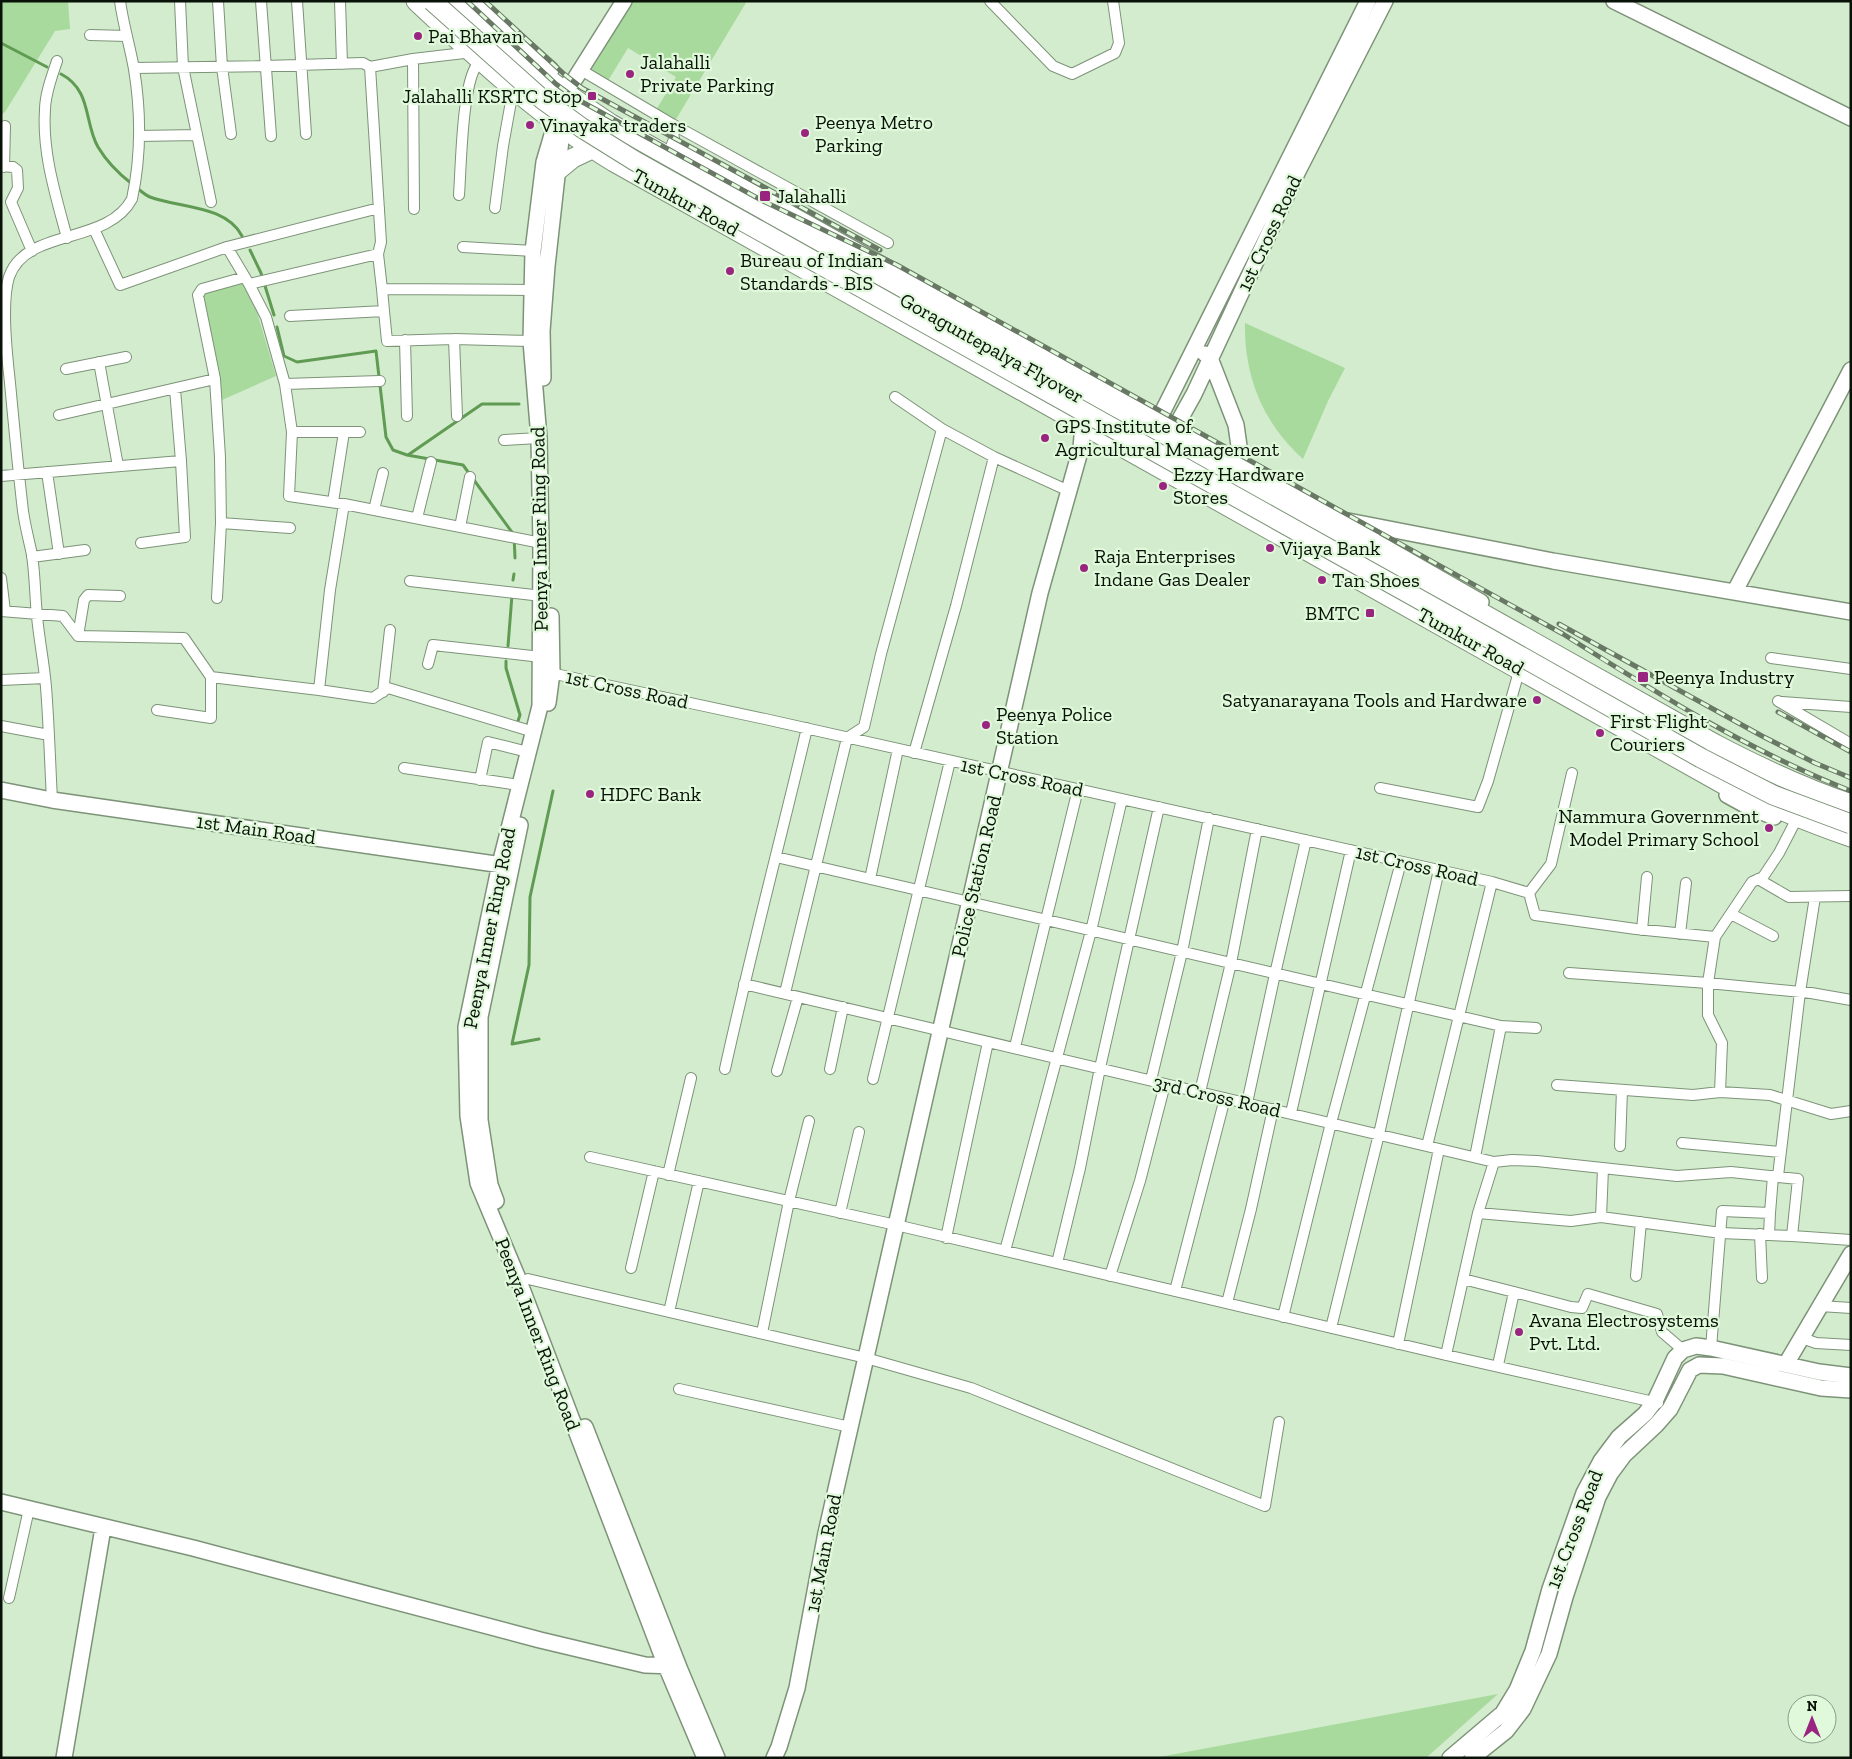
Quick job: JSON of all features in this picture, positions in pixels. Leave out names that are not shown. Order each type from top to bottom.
[{"type":"highway","name":"Tumkur Road","points":[[416,1],[498,76],[553,120],[597,151],[1083,428],[1146,460],[1723,784],[1798,818],[1851,837]]},
{"type":"highway","name":"Goraguntepalya Flyover","points":[[432,1],[542,99],[582,128],[634,161],[1701,758],[1773,795],[1851,824]]},
{"type":"highway","name":"Goraguntepalya Flyover","points":[[449,1],[513,61],[542,85],[588,118],[644,152],[1692,741],[1776,784],[1851,812]]},
{"type":"highway","name":"Tumkur Road","points":[[470,4],[517,54],[572,85],[611,124],[1098,398],[1165,429],[1715,744],[1770,773],[1818,793],[1851,804]]},
{"type":"highway","points":[[556,172],[573,158],[597,151]]},
{"type":"street","points":[[52,800],[45,678],[32,557],[24,513],[4,344],[6,295],[9,276],[22,257],[42,245],[94,229],[122,214],[132,199],[139,136],[138,99],[134,68],[120,1]]},
{"type":"street","points":[[180,1],[183,67],[211,202]]},
{"type":"street","points":[[218,1],[222,67],[231,134]]},
{"type":"street","points":[[261,1],[270,136]]},
{"type":"street","points":[[297,1],[306,134]]},
{"type":"street","points":[[340,1],[342,64]]},
{"type":"street","points":[[408,1],[512,96],[529,108],[553,120],[572,85],[624,1]]},
{"type":"street","points":[[990,1],[1053,66],[1072,74],[1115,53],[1119,43],[1113,1]]},
{"type":"street","name":"1st Cross Road","points":[[1165,429],[1196,349],[1368,1]]},
{"type":"street","name":"1st Cross Road","points":[[1146,460],[1210,358],[1298,171],[1385,1]]},
{"type":"street","points":[[1614,1],[1851,118]]},
{"type":"street","points":[[90,35],[127,36]]},
{"type":"street","points":[[134,68],[363,63],[370,67],[413,59],[464,53]]},
{"type":"street","points":[[413,59],[414,209]]},
{"type":"street","points":[[57,61],[44,108],[50,172],[66,238]]},
{"type":"street","points":[[459,195],[467,88],[472,71],[477,65]]},
{"type":"street","points":[[370,67],[381,242],[378,254],[387,341],[454,339],[531,341]]},
{"type":"street","points":[[572,85],[672,124],[888,243]]},
{"type":"street","points":[[572,85],[614,115],[1165,429],[1242,467],[1336,519],[1727,743],[1786,772],[1851,798]]},
{"type":"street","points":[[495,208],[501,158],[512,96]]},
{"type":"street","name":"Peenya Inner Ring Road","points":[[553,120],[556,172],[542,331],[546,714],[505,865],[466,1027],[468,1116],[478,1184],[517,1276],[666,1650]]},
{"type":"street","name":"Peenya Inner Ring Road","points":[[553,120],[544,162],[533,251],[531,290],[531,341],[539,438],[545,667],[540,706],[519,786],[480,1017],[480,1120],[490,1185],[528,1279],[672,1666],[704,1758]]},
{"type":"street","points":[[671,147],[674,138],[672,124]]},
{"type":"street","points":[[5,126],[3,166],[16,167],[18,188],[11,202],[32,251]]},
{"type":"street","points":[[139,136],[197,135]]},
{"type":"street","points":[[94,229],[120,285],[227,247],[379,208]]},
{"type":"street","points":[[227,247],[255,281],[285,384],[292,432],[290,496],[338,503],[542,543]]},
{"type":"street","points":[[463,247],[533,251]]},
{"type":"street","points":[[217,598],[221,523],[220,457],[215,378],[198,295],[199,291],[255,281],[378,254]]},
{"type":"street","points":[[382,289],[531,290]]},
{"type":"street","points":[[290,316],[384,311]]},
{"type":"street","points":[[454,339],[457,416]]},
{"type":"street","points":[[405,340],[408,416]]},
{"type":"street","points":[[1196,349],[1210,358],[1236,425],[1242,467]]},
{"type":"street","points":[[66,369],[126,357]]},
{"type":"street","points":[[99,362],[118,466]]},
{"type":"street","points":[[1735,592],[1851,370]]},
{"type":"street","points":[[60,415],[215,378]]},
{"type":"street","points":[[285,384],[380,381]]},
{"type":"street","points":[[141,543],[185,537],[175,389]]},
{"type":"street","points":[[895,397],[942,429],[1069,491]]},
{"type":"street","name":"Police Station Road","points":[[866,1358],[1040,593],[1069,491],[1083,428],[1098,398]]},
{"type":"street","points":[[1083,428],[1748,806],[1851,844]]},
{"type":"street","points":[[785,993],[848,738],[864,727],[881,654],[942,429]]},
{"type":"street","points":[[292,432],[360,432]]},
{"type":"street","points":[[319,690],[344,432]]},
{"type":"street","points":[[504,440],[539,438]]},
{"type":"street","points":[[914,753],[956,606],[994,456]]},
{"type":"street","points":[[1,476],[181,461]]},
{"type":"street","points":[[417,518],[431,462]]},
{"type":"street","points":[[47,472],[60,554]]},
{"type":"street","points":[[374,510],[383,473]]},
{"type":"street","points":[[460,527],[470,477]]},
{"type":"street","points":[[1336,519],[1553,561],[1851,612]]},
{"type":"street","points":[[221,523],[290,528]]},
{"type":"street","points":[[32,557],[84,550]]},
{"type":"street","points":[[1,578],[3,611],[63,616],[78,636]]},
{"type":"street","points":[[410,581],[542,596]]},
{"type":"street","points":[[78,636],[84,600],[88,595],[120,596]]},
{"type":"street","points":[[384,692],[390,630]]},
{"type":"street","points":[[78,636],[184,638],[211,677],[211,718],[158,710]]},
{"type":"street","name":"1st Cross Road","points":[[428,664],[433,645],[545,667],[914,753],[1492,882],[1529,893]]},
{"type":"street","points":[[1771,658],[1851,668]]},
{"type":"street","points":[[1380,788],[1478,807],[1488,781],[1518,675]]},
{"type":"street","points":[[211,677],[373,698],[388,688],[534,732]]},
{"type":"street","points":[[1,680],[45,678]]},
{"type":"street","points":[[1851,707],[1778,701],[1851,744]]},
{"type":"street","points":[[1,726],[49,735]]},
{"type":"street","points":[[725,1069],[807,728]]},
{"type":"street","points":[[480,780],[488,742],[528,752]]},
{"type":"street","points":[[870,879],[898,749]]},
{"type":"street","points":[[873,1079],[950,761]]},
{"type":"street","points":[[404,768],[519,786]]},
{"type":"street","points":[[1572,773],[1551,864],[1529,893],[1535,915],[1642,930],[1714,937]]},
{"type":"street","points":[[1015,1047],[1078,789]]},
{"type":"street","name":"1st Main Road","points":[[1,790],[52,800],[505,865]]},
{"type":"street","points":[[1004,1251],[1091,931],[1122,799]]},
{"type":"street","points":[[1057,1262],[1080,1168],[1128,939],[1159,807]]},
{"type":"street","points":[[1152,1080],[1182,952],[1209,818]]},
{"type":"street","points":[[1720,1092],[1722,1043],[1708,1015],[1708,983],[1714,937],[1752,882],[1763,877],[1779,853],[1794,824]]},
{"type":"street","points":[[1200,1092],[1231,963],[1257,829]]},
{"type":"street","points":[[1247,1103],[1306,840]]},
{"type":"street","points":[[1291,1113],[1351,850]]},
{"type":"street","points":[[776,857],[1459,1017],[1501,1026],[1536,1028]]},
{"type":"street","points":[[1283,1317],[1331,1123],[1401,862]]},
{"type":"street","points":[[1330,1328],[1379,1134],[1439,870]]},
{"type":"street","points":[[1642,930],[1647,877]]},
{"type":"street","points":[[1758,879],[1789,897],[1851,896]]},
{"type":"street","points":[[1427,1146],[1492,882]]},
{"type":"street","points":[[1680,934],[1686,883]]},
{"type":"street","points":[[1762,1278],[1764,1235],[1781,1152],[1800,992],[1815,897]]},
{"type":"street","points":[[1731,914],[1773,936]]},
{"type":"street","points":[[1569,973],[1708,983],[1800,992],[1851,1000]]},
{"type":"street","name":"3rd Cross Road","points":[[744,984],[1494,1162],[1512,1160],[1537,1161],[1677,1176],[1731,1172],[1798,1179],[1792,1236]]},
{"type":"street","points":[[777,1071],[798,996]]},
{"type":"street","points":[[830,1069],[844,1007]]},
{"type":"street","points":[[1475,1157],[1501,1026]]},
{"type":"street","points":[[946,1238],[988,1042]]},
{"type":"street","points":[[668,1175],[691,1078]]},
{"type":"street","points":[[1110,1276],[1140,1181],[1165,1084]]},
{"type":"street","points":[[1557,1085],[1693,1095],[1720,1092],[1770,1095],[1831,1114],[1851,1111]]},
{"type":"street","points":[[1620,1146],[1622,1090]]},
{"type":"street","points":[[1174,1291],[1225,1098]]},
{"type":"street","points":[[1227,1303],[1251,1209],[1273,1109]]},
{"type":"street","points":[[762,1333],[788,1201],[809,1121]]},
{"type":"street","points":[[840,1213],[859,1132]]},
{"type":"street","points":[[1682,1144],[1781,1152]]},
{"type":"street","points":[[1398,1344],[1439,1149]]},
{"type":"street","points":[[590,1157],[896,1225],[1398,1344],[1655,1401],[1670,1409]]},
{"type":"street","points":[[1446,1355],[1478,1213],[1494,1162]]},
{"type":"street","points":[[1601,1217],[1603,1169]]},
{"type":"street","points":[[631,1268],[654,1172]]},
{"type":"street","points":[[669,1312],[699,1182]]},
{"type":"street","points":[[1711,1348],[1722,1212],[1770,1213]]},
{"type":"street","points":[[1478,1213],[1571,1221],[1601,1217],[1721,1233],[1851,1240]]},
{"type":"street","points":[[1636,1276],[1641,1222]]},
{"type":"street","points":[[1786,1364],[1851,1254]]},
{"type":"street","points":[[528,1279],[866,1358],[971,1388],[1266,1506],[1279,1422]]},
{"type":"street","points":[[1463,1279],[1571,1307],[1582,1308],[1588,1294],[1657,1314],[1662,1332],[1683,1350],[1696,1346],[1711,1348],[1819,1372],[1851,1376]]},
{"type":"street","points":[[1498,1366],[1514,1292]]},
{"type":"street","points":[[1820,1306],[1851,1308]]},
{"type":"street","points":[[1802,1338],[1816,1343],[1851,1345]]},
{"type":"street","name":"1st Cross Road","points":[[1450,1758],[1502,1713],[1517,1690],[1533,1651],[1550,1589],[1584,1493],[1601,1461],[1619,1437],[1645,1414],[1655,1401],[1675,1358],[1683,1350]]},
{"type":"street","name":"1st Main Road","points":[[778,1754],[797,1688],[826,1533],[866,1358]]},
{"type":"street","points":[[1472,1758],[1506,1731],[1523,1709],[1549,1654],[1565,1597],[1598,1497],[1610,1474],[1624,1455],[1670,1409],[1690,1370],[1699,1365],[1723,1366],[1821,1388],[1851,1390]]},
{"type":"street","points":[[679,1389],[850,1427]]},
{"type":"street","points":[[1,1502],[103,1528],[193,1548],[540,1640],[645,1665],[672,1666]]},
{"type":"street","points":[[8,1598],[29,1509]]},
{"type":"street","points":[[64,1758],[103,1528]]},
{"type":"street","name":"Peenya Inner Ring Road","points":[[672,1666],[717,1758]]},
{"type":"green space","points":[[1,1],[68,1],[70,29],[55,31],[5,112],[1,115]]},
{"type":"green space","points":[[633,1],[747,1],[672,126],[653,115],[676,77],[628,48],[606,84],[589,74]]},
{"type":"green space","points":[[246,275],[276,376],[222,400],[219,376],[199,287]]},
{"type":"green space","points":[[1245,323],[1345,368],[1328,401],[1303,459],[1277,430],[1259,398],[1248,362]]},
{"type":"green space","points":[[1498,1694],[1426,1758],[1154,1758]]},
{"type":"waterway","points":[[1,43],[47,67]]},
{"type":"waterway","points":[[61,74],[71,81],[83,98],[98,147],[122,176],[132,184]]},
{"type":"waterway","points":[[137,188],[150,197],[201,209],[225,218],[235,226],[242,236]]},
{"type":"waterway","points":[[250,250],[261,273],[274,315]]},
{"type":"waterway","points":[[277,327],[284,356],[297,362],[376,351],[386,437],[393,450],[407,455],[463,465],[514,535],[515,558]]},
{"type":"waterway","points":[[408,455],[482,404],[519,404]]},
{"type":"waterway","points":[[513,580],[514,574]]},
{"type":"waterway","points":[[508,646],[512,595]]},
{"type":"waterway","points":[[506,661],[506,668],[520,715],[518,721]]},
{"type":"waterway","points":[[539,1039],[512,1044],[529,965],[530,897],[553,791]]},
{"type":"railway","points":[[467,1],[556,84],[575,98],[763,201],[897,265],[1563,634],[1668,699],[1739,739],[1776,758],[1851,791]]},
{"type":"railway","points":[[485,1],[564,74],[582,88],[880,250]]},
{"type":"railway","points":[[1559,624],[1762,736],[1815,763],[1851,778]]},
{"type":"railway","points":[[1778,712],[1851,752]]},
{"type":"place","name":"Pai Bhavan","points":[[418,36]]},
{"type":"place","name":"Jalahalli Private Parking","points":[[630,74]]},
{"type":"place","name":"Jalahalli KSRTC Stop","points":[[592,96]]},
{"type":"place","name":"Vinayaka traders","points":[[530,125]]},
{"type":"place","name":"Peenya Metro Parking","points":[[805,133]]},
{"type":"place","name":"Jalahalli","points":[[765,196]]},
{"type":"place","name":"Bureau of Indian Standards - BIS","points":[[730,271]]},
{"type":"place","name":"GPS Institute of Agricultural Management","points":[[1045,438]]},
{"type":"place","name":"Ezzy Hardware Stores","points":[[1163,486]]},
{"type":"place","name":"Vijaya Bank","points":[[1270,548]]},
{"type":"place","name":"Raja Enterprises Indane Gas Dealer","points":[[1084,568]]},
{"type":"place","name":"Tan Shoes","points":[[1322,580]]},
{"type":"place","name":"BMTC","points":[[1370,613]]},
{"type":"place","name":"Peenya Industry","points":[[1643,677]]},
{"type":"place","name":"Satyanarayana Tools and Hardware","points":[[1537,700]]},
{"type":"place","name":"Peenya Police Station","points":[[986,725]]},
{"type":"place","name":"First Flight Couriers","points":[[1600,733]]},
{"type":"place","name":"HDFC Bank","points":[[590,794]]},
{"type":"place","name":"Nammura Government Model Primary School","points":[[1769,828]]},
{"type":"place","name":"Avana Electrosystems Pvt. Ltd.","points":[[1519,1332]]}]
